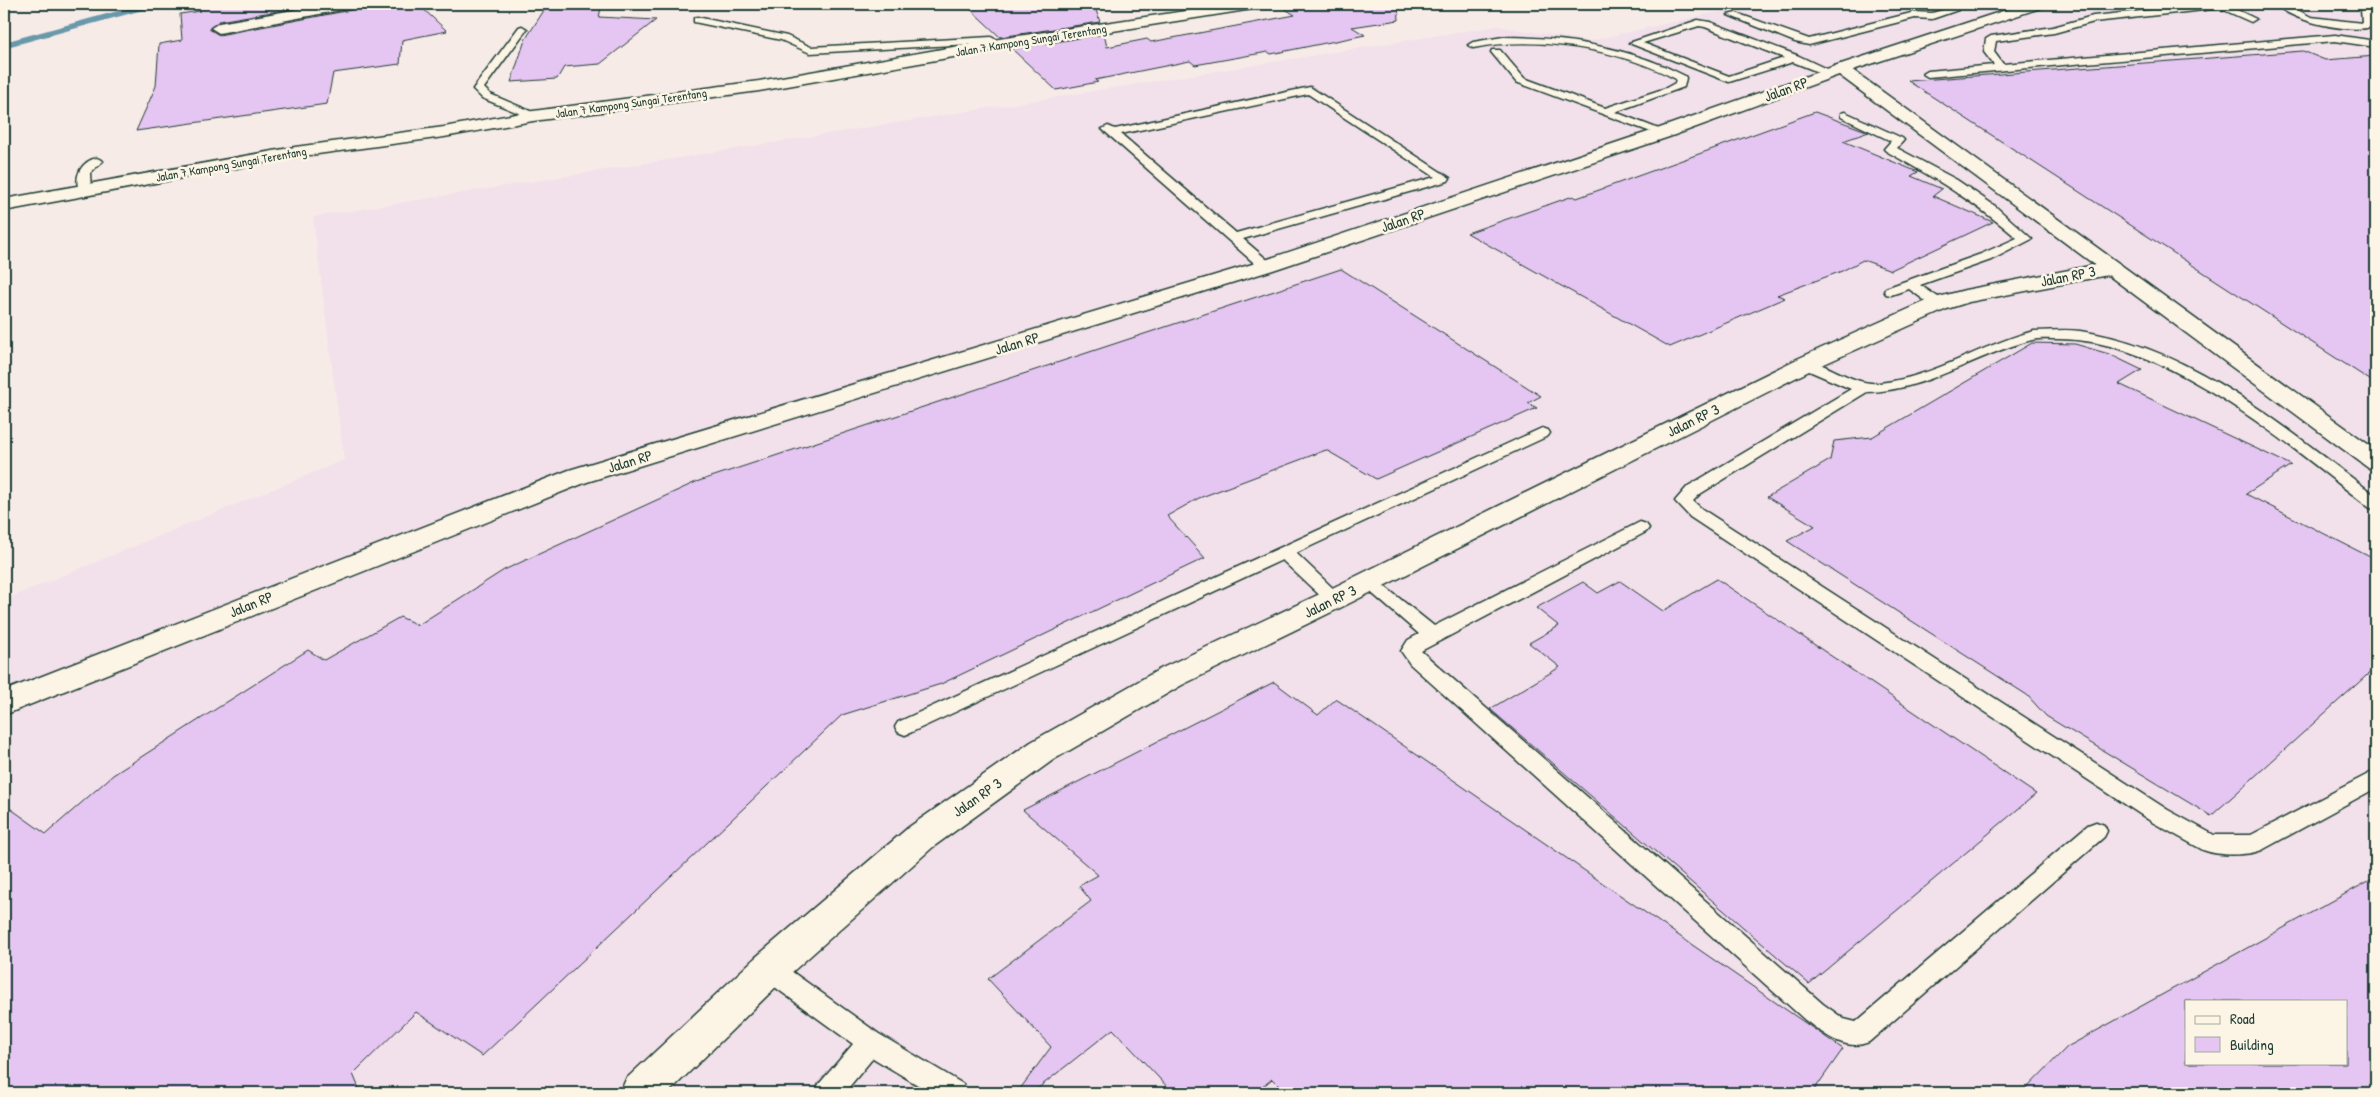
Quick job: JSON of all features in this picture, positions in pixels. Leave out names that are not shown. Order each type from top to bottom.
[{"type":"street","points":[[219,28],[351,4]]},
{"type":"street","name":"Jalan RP","points":[[4,703],[578,476],[1266,266],[1663,133],[1835,71],[2038,4]]},
{"type":"street","points":[[1033,53],[1239,16],[1255,12],[1257,5]]},
{"type":"street","name":"Jalan 7 Kampong Sungai Terentang","points":[[4,204],[295,152],[444,132],[532,116],[759,86],[1000,44],[1257,5]]},
{"type":"street","points":[[1835,71],[2112,268],[2376,462]]},
{"type":"street","name":"Jalan RP 3","points":[[640,1093],[769,969],[921,837],[1042,751],[1171,677],[1334,599],[1805,364],[1939,304],[1965,296],[2112,268]]},
{"type":"lane","points":[[1733,15],[1798,40],[1809,42],[1915,15],[1932,16],[1953,10],[1947,4]]},
{"type":"lane","points":[[2280,4],[2309,20],[2335,38]]},
{"type":"lane","points":[[2000,67],[1989,52],[1991,38],[2054,30],[2093,19],[2212,6],[2226,8],[2251,19]]},
{"type":"lane","points":[[2309,20],[2369,26],[2364,11],[2376,8]]},
{"type":"lane","points":[[697,20],[784,38],[810,50],[991,40],[1000,44]]},
{"type":"lane","points":[[1796,58],[1729,79],[1634,43],[1698,24],[1707,24],[1835,71]]},
{"type":"lane","points":[[522,29],[478,89],[486,96],[532,116]]},
{"type":"lane","points":[[1928,74],[2335,38],[2376,44]]},
{"type":"lane","points":[[1473,45],[1515,40],[1602,51],[1664,69],[1681,78],[1680,85],[1670,90],[1603,112]]},
{"type":"lane","points":[[1496,52],[1520,80],[1663,133]]},
{"type":"lane","points":[[1234,238],[1444,178],[1310,90],[1110,131],[1266,266]]},
{"type":"lane","points":[[1845,115],[1898,140],[1890,149],[1953,183],[1991,209],[2026,239],[1986,257],[1891,291]]},
{"type":"lane","points":[[85,190],[82,181],[84,172],[97,161]]},
{"type":"lane","points":[[1910,284],[1939,304]]},
{"type":"lane","points":[[2376,504],[2214,387],[2176,366],[2118,344],[2078,334],[2033,335],[1900,384],[1864,388],[1694,490],[1683,501],[1696,513],[2152,810],[2211,844],[2254,844],[2376,778]]},
{"type":"lane","points":[[1805,364],[1864,388]]},
{"type":"lane","points":[[905,727],[1542,433]]},
{"type":"lane","points":[[1640,528],[1415,645],[1411,651],[1417,659],[1814,1012],[1838,1030],[1860,1034],[2096,831]]},
{"type":"lane","points":[[1284,552],[1334,599]]},
{"type":"lane","points":[[1368,582],[1432,636]]},
{"type":"lane","points":[[769,969],[870,1042],[954,1093]]},
{"type":"lane","points":[[828,1093],[870,1042]]},
{"type":"shaded area","points":[[1752,4],[2376,4],[2376,1093],[4,1093],[4,600],[344,460],[313,217],[1497,26],[1589,41]]},
{"type":"building","points":[[221,4],[319,4],[219,21],[209,29],[219,35],[351,10],[360,4],[418,4],[447,31],[402,40],[400,64],[333,73],[327,104],[136,131],[156,86],[159,44],[182,40],[180,14],[200,11],[200,7]]},
{"type":"building","points":[[548,4],[602,4],[599,17],[656,20],[600,64],[564,67],[557,79],[511,82],[525,40]]},
{"type":"building","points":[[1016,4],[1094,4],[1100,22],[1000,37],[968,7]]},
{"type":"building","points":[[1277,4],[1398,4],[1399,20],[1352,27],[1365,35],[1271,54],[1268,52],[1195,65],[1190,61],[1095,80],[1098,82],[1056,90],[1012,49],[1104,34],[1107,47],[1147,39],[1151,42],[1295,15]]},
{"type":"building","points":[[2303,51],[2325,60],[2376,56],[2376,384],[1908,81]]},
{"type":"building","points":[[1815,112],[1869,132],[1843,141],[1918,172],[1911,176],[1942,189],[1933,196],[1993,222],[1891,270],[1863,260],[1842,271],[1777,295],[1785,298],[1670,347],[1467,233],[1573,196],[1577,198]]},
{"type":"building","points":[[1341,269],[1541,396],[1528,403],[1537,408],[1376,479],[1326,450],[1199,498],[1167,516],[1205,558],[941,684],[842,715],[482,1056],[416,1012],[353,1074],[361,1093],[4,1093],[4,804],[46,834],[113,775],[308,650],[324,660],[400,617],[418,625],[504,570],[696,482]]},
{"type":"building","points":[[2032,343],[2075,344],[2109,354],[2142,370],[2119,384],[2291,465],[2246,494],[2376,560],[2376,667],[2211,816],[2046,716],[2027,695],[1787,541],[1815,526],[1767,497],[1830,460],[1834,441],[1872,437]]},
{"type":"building","points":[[1717,579],[2036,794],[1809,984],[1490,709],[1560,667],[1529,643],[1559,626],[1536,608],[1583,582],[1598,593],[1620,581],[1663,611]]},
{"type":"building","points":[[1274,682],[1318,715],[1336,699],[1843,1049],[1812,1093],[1286,1093],[1272,1079],[1255,1093],[1173,1093],[1113,1029],[1032,1093],[1017,1093],[1051,1047],[988,979],[1091,901],[1079,886],[1098,875],[1023,810]]},
{"type":"building","points":[[2376,877],[2376,1093],[2022,1093],[2067,1047]]},
{"type":"waterway","points":[[4,45],[154,4]]}]
